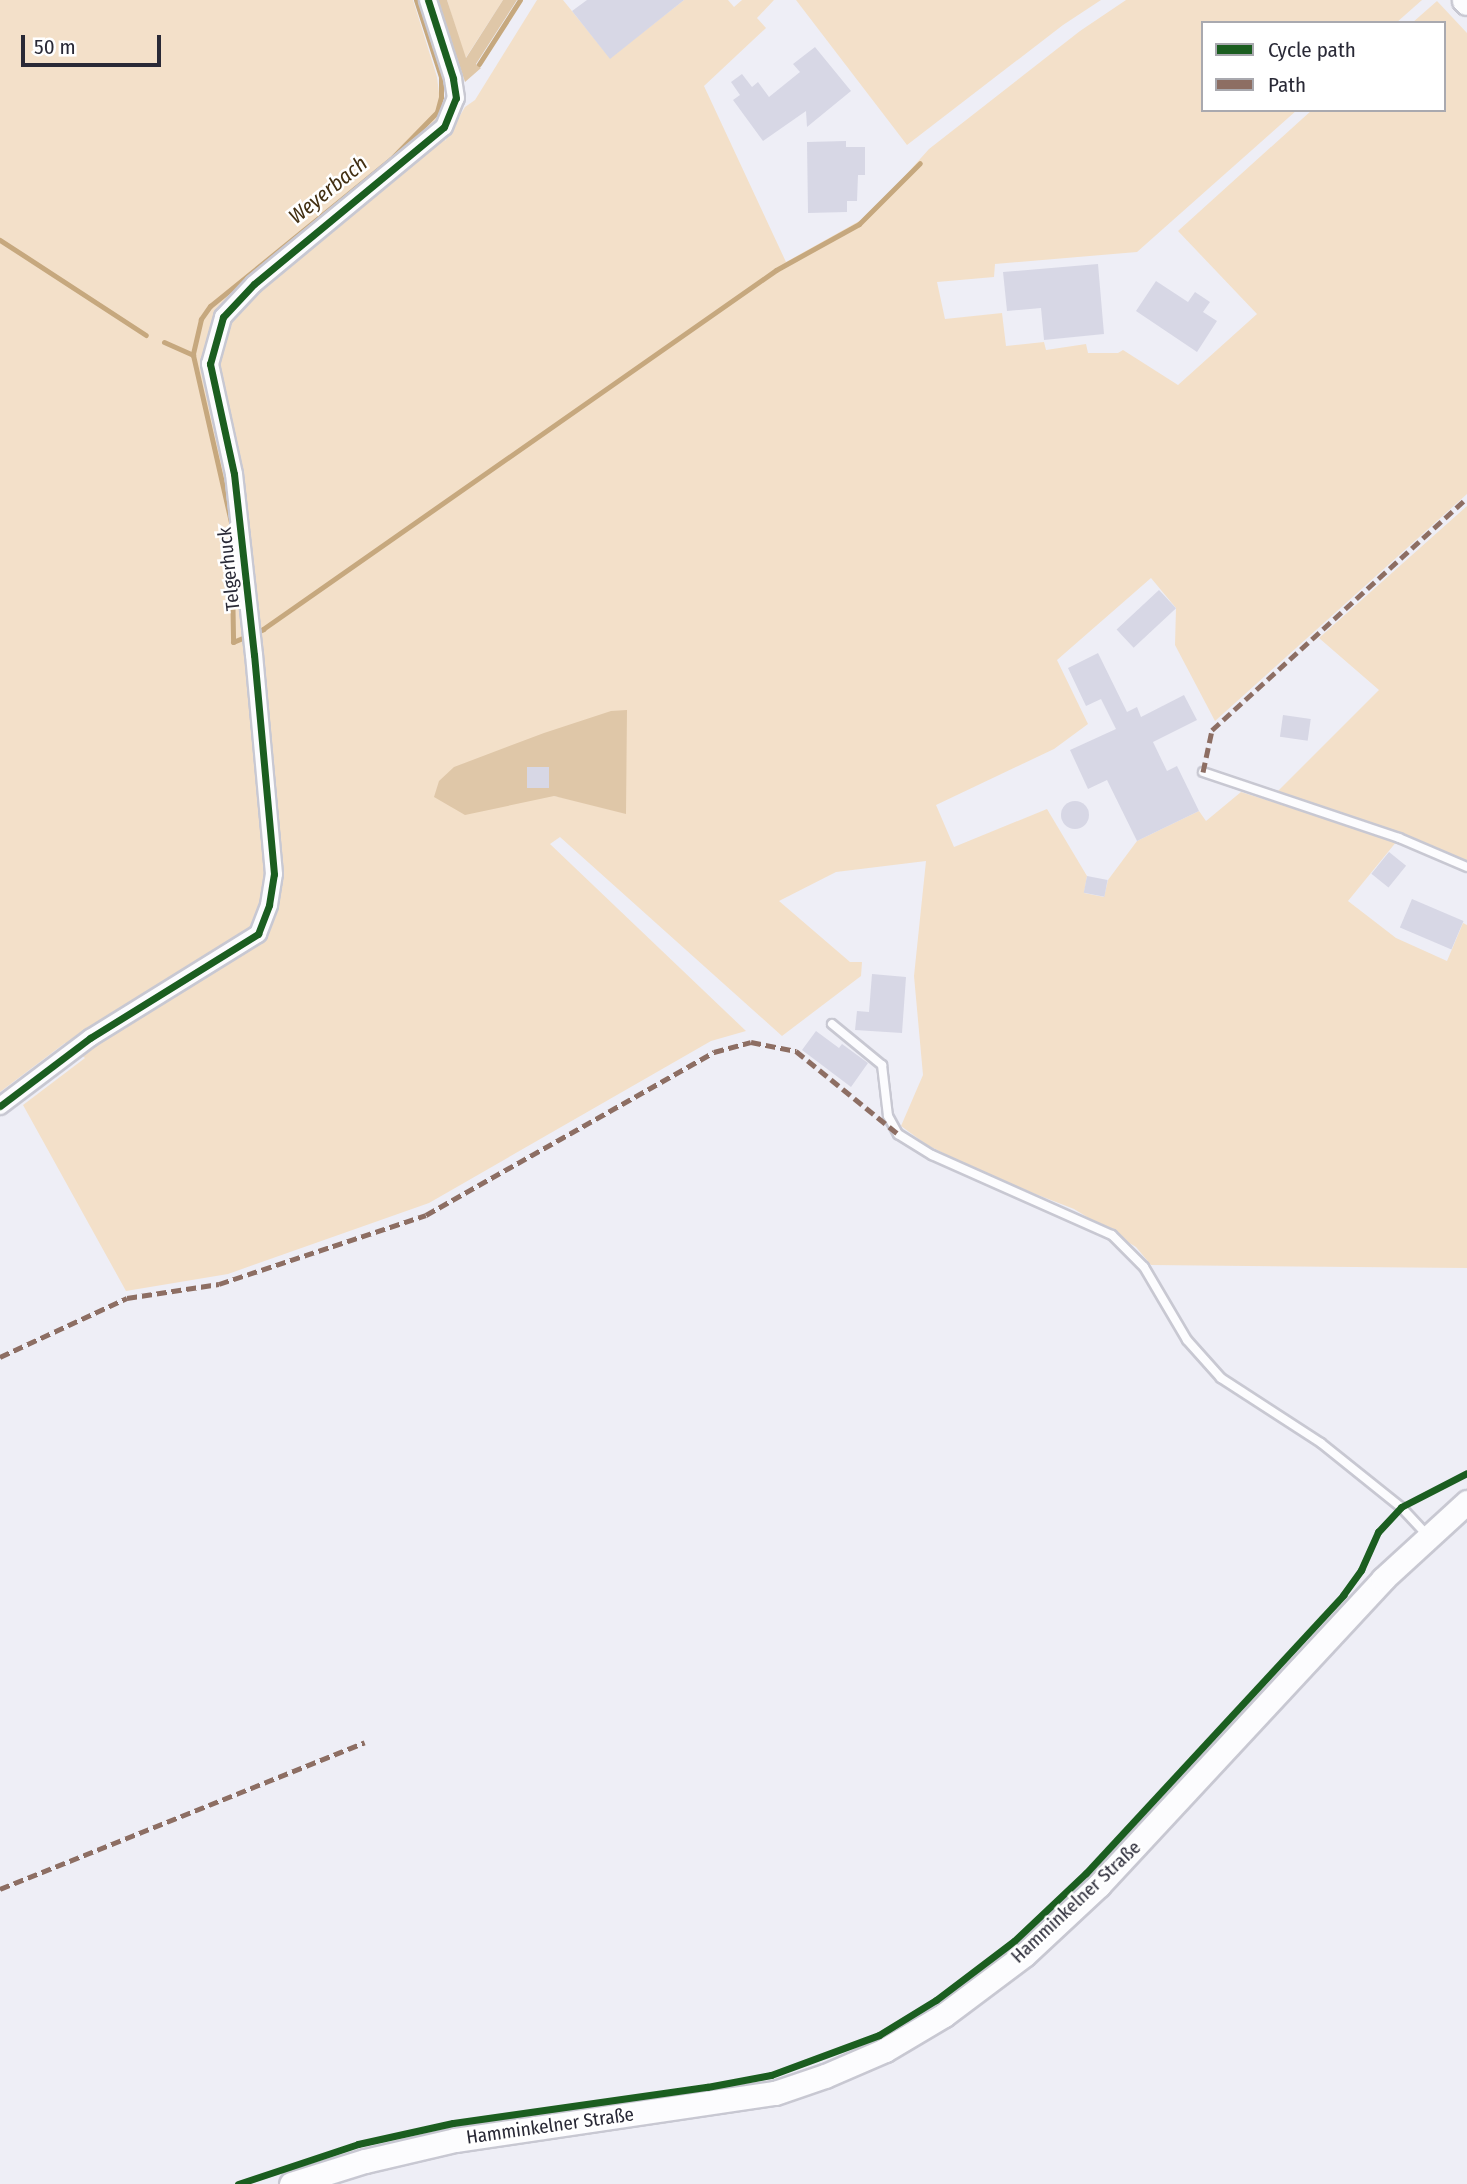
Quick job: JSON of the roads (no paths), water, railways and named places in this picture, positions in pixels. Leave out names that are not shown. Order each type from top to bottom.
[{"type":"main road","name":"Hamminkelner Straße","points":[[291,2184],[365,2161],[455,2140],[775,2093],[825,2076],[885,2050],[944,2015],[1024,1955],[1099,1885],[1383,1579],[1467,1502]]},
{"type":"street","name":"Telgerhuck","points":[[0,1106],[90,1038],[258,934],[269,905],[274,873],[234,474],[210,364],[223,317],[254,284],[444,127],[456,98],[453,78],[428,0]]},
{"type":"lane","points":[[1203,772],[1399,838],[1467,867]]},
{"type":"lane","points":[[832,1024],[882,1065],[888,1116],[898,1134],[932,1154],[1112,1235],[1144,1267],[1187,1340],[1221,1378],[1321,1443],[1401,1507],[1427,1536]]},
{"type":"waterway","points":[[416,0],[441,77],[441,97],[437,112],[391,159],[210,306],[201,319],[193,355],[231,522],[233,642],[263,629],[776,270],[859,224],[920,163]]},
{"type":"waterway","name":"Weyerbach","points":[[479,64],[520,0]]},
{"type":"waterway","name":"Weyerbach","points":[[0,240],[146,335]]},
{"type":"waterway","name":"Weyerbach","points":[[164,342],[193,355]]}]
